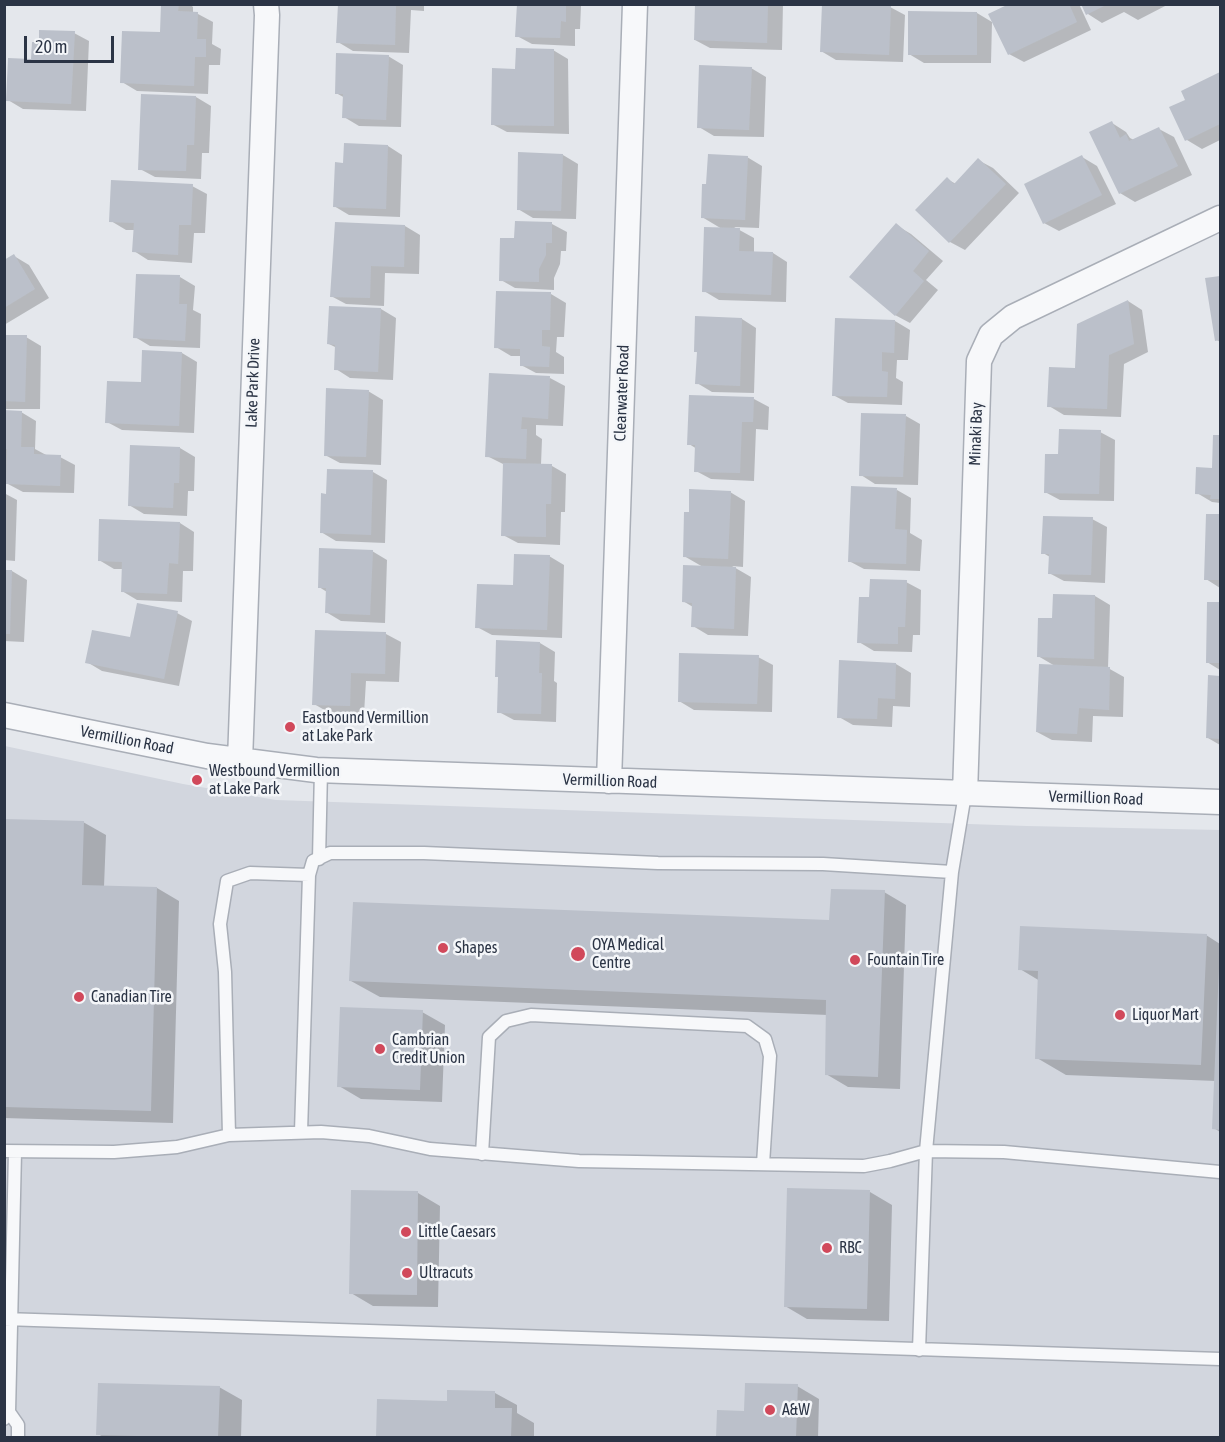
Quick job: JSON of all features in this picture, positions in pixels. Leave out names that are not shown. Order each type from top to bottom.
[{"type":"street","name":"Lake Park Drive","points":[[240,761],[266,4]]},
{"type":"street","name":"Clearwater Road","points":[[609,781],[635,4]]},
{"type":"street","name":"Minaki Bay","points":[[965,794],[979,361],[991,335],[1013,316],[1221,218]]},
{"type":"street","name":"Vermillion Road","points":[[4,715],[174,750],[240,761],[321,770],[1221,802]]},
{"type":"lane","points":[[319,859],[321,770]]},
{"type":"lane","points":[[920,1350],[926,1151],[952,872],[965,794]]},
{"type":"lane","points":[[301,1132],[309,875],[313,861],[330,853],[424,853],[658,863],[823,864],[952,872]]},
{"type":"lane","points":[[229,1135],[225,972],[220,924],[227,881],[250,873],[309,875]]},
{"type":"lane","points":[[482,1154],[489,1037],[506,1021],[531,1015],[747,1026],[765,1039],[770,1056],[763,1164]]},
{"type":"lane","points":[[18,1437],[18,1425],[7,1415],[10,1152],[114,1152],[177,1147],[229,1135],[321,1132],[369,1136],[430,1149],[571,1161],[864,1166],[926,1151],[1025,1154],[1221,1172]]},
{"type":"lane","points":[[8,1319],[1221,1359]]},
{"type":"shaded area","points":[[5,746],[183,784],[276,800],[1027,826],[1220,830],[1220,1437],[5,1438]]},
{"type":"building","points":[[161,4],[179,4],[178,11],[198,12],[197,39],[206,39],[206,57],[195,57],[194,86],[120,83],[122,31],[160,32]]},
{"type":"building","points":[[338,4],[396,4],[395,45],[336,43]]},
{"type":"building","points":[[517,4],[566,4],[566,22],[561,21],[560,38],[515,37]]},
{"type":"building","points":[[695,4],[768,4],[767,43],[694,40]]},
{"type":"building","points":[[822,4],[891,5],[889,55],[820,52]]},
{"type":"building","points":[[1009,4],[1069,4],[1077,22],[1008,55],[988,14]]},
{"type":"building","points":[[1081,4],[1108,4],[1086,15]]},
{"type":"building","points":[[908,11],[977,12],[977,55],[908,55]]},
{"type":"building","points":[[39,30],[75,31],[71,104],[6,101],[8,58],[31,59],[32,42],[39,42]]},
{"type":"building","points":[[516,48],[554,49],[554,126],[491,125],[492,68],[515,69]]},
{"type":"building","points":[[336,53],[389,55],[386,120],[342,118],[343,94],[335,94]]},
{"type":"building","points":[[699,65],[752,67],[749,130],[697,128]]},
{"type":"building","points":[[1220,72],[1220,124],[1185,141],[1169,107],[1185,100],[1181,91]]},
{"type":"building","points":[[141,94],[196,96],[194,145],[187,145],[186,171],[138,170]]},
{"type":"building","points":[[1112,121],[1120,138],[1126,134],[1129,141],[1159,127],[1178,166],[1119,194],[1089,132]]},
{"type":"building","points":[[344,143],[388,145],[386,209],[333,207],[335,162],[343,163]]},
{"type":"building","points":[[518,152],[563,154],[561,211],[517,210]]},
{"type":"building","points":[[708,154],[748,156],[745,220],[701,218],[702,184],[706,184]]},
{"type":"building","points":[[1082,155],[1102,195],[1043,224],[1024,184]]},
{"type":"building","points":[[978,158],[1006,184],[949,243],[915,210],[947,177],[954,184]]},
{"type":"building","points":[[111,180],[193,184],[191,225],[179,225],[178,255],[132,252],[134,223],[109,222]]},
{"type":"building","points":[[515,221],[552,222],[552,243],[546,243],[546,255],[539,269],[539,282],[499,281],[500,238],[514,238]]},
{"type":"building","points":[[335,222],[405,225],[404,267],[371,266],[370,298],[330,297]]},
{"type":"building","points":[[896,223],[929,251],[913,271],[924,281],[895,316],[849,277]]},
{"type":"building","points":[[704,227],[740,228],[739,251],[773,252],[771,295],[702,292]]},
{"type":"building","points":[[14,254],[35,289],[4,308],[4,260]]},
{"type":"building","points":[[136,274],[180,275],[179,304],[187,304],[185,341],[133,338]]},
{"type":"building","points":[[1220,276],[1220,340],[1215,341],[1205,278]]},
{"type":"building","points":[[496,291],[551,292],[550,330],[542,330],[542,346],[550,347],[549,367],[520,366],[520,349],[494,348]]},
{"type":"building","points":[[1128,300],[1134,344],[1109,355],[1107,409],[1047,407],[1049,367],[1075,368],[1077,324]]},
{"type":"building","points":[[329,306],[381,308],[378,372],[334,370],[335,345],[327,344]]},
{"type":"building","points":[[695,316],[742,318],[740,386],[695,384],[697,352],[694,352]]},
{"type":"building","points":[[835,318],[895,320],[894,353],[882,352],[882,371],[888,372],[887,397],[832,396]]},
{"type":"building","points":[[4,335],[27,335],[25,402],[4,401]]},
{"type":"building","points":[[142,350],[182,352],[179,426],[105,423],[107,381],[141,382]]},
{"type":"building","points":[[489,373],[550,376],[548,419],[522,417],[521,429],[527,429],[526,459],[485,457]]},
{"type":"building","points":[[326,388],[369,390],[366,457],[324,456]]},
{"type":"building","points":[[689,395],[754,397],[753,422],[742,422],[740,473],[694,472],[695,445],[687,445]]},
{"type":"building","points":[[4,410],[22,411],[21,447],[34,447],[34,454],[61,455],[60,486],[6,484],[7,449],[4,449]]},
{"type":"building","points":[[861,413],[906,414],[903,477],[859,476]]},
{"type":"building","points":[[1059,429],[1101,430],[1099,494],[1044,493],[1045,454],[1058,454]]},
{"type":"building","points":[[1213,435],[1220,435],[1220,499],[1210,499],[1211,495],[1195,494],[1196,467],[1212,468]]},
{"type":"building","points":[[130,445],[180,447],[179,483],[174,483],[173,508],[128,506]]},
{"type":"building","points":[[503,463],[552,464],[551,504],[546,504],[546,537],[501,536]]},
{"type":"building","points":[[327,469],[373,470],[371,535],[320,533],[321,493],[326,494]]},
{"type":"building","points":[[851,486],[897,488],[895,529],[907,530],[906,564],[848,562]]},
{"type":"building","points":[[689,489],[731,491],[728,559],[683,557],[684,512],[689,512]]},
{"type":"building","points":[[1206,514],[1220,514],[1220,580],[1204,580]]},
{"type":"building","points":[[1043,516],[1093,517],[1091,575],[1048,574],[1049,554],[1041,554]]},
{"type":"building","points":[[99,519],[180,522],[178,564],[169,563],[167,594],[121,592],[122,562],[98,561]]},
{"type":"building","points":[[319,548],[373,550],[370,615],[325,613],[326,588],[318,588]]},
{"type":"building","points":[[514,554],[550,555],[547,630],[475,628],[477,584],[513,585]]},
{"type":"building","points":[[683,565],[736,567],[734,629],[691,627],[692,603],[682,602]]},
{"type":"building","points":[[4,570],[12,570],[10,634],[4,634]]},
{"type":"building","points":[[870,579],[907,580],[905,627],[898,627],[898,644],[857,643],[859,597],[869,597]]},
{"type":"building","points":[[1053,594],[1095,595],[1094,659],[1037,657],[1038,618],[1052,618]]},
{"type":"building","points":[[1207,602],[1220,602],[1220,663],[1206,663]]},
{"type":"building","points":[[137,603],[178,611],[164,679],[85,663],[92,630],[130,637]]},
{"type":"building","points":[[315,630],[386,632],[385,674],[351,673],[350,706],[312,705]]},
{"type":"building","points":[[496,640],[540,642],[541,714],[497,713]]},
{"type":"building","points":[[679,653],[759,655],[757,704],[678,702]]},
{"type":"building","points":[[839,660],[896,663],[895,699],[878,698],[877,719],[837,718]]},
{"type":"building","points":[[1039,664],[1110,667],[1109,710],[1079,708],[1077,734],[1036,732]]},
{"type":"building","points":[[1208,675],[1220,676],[1220,739],[1206,738]]},
{"type":"building","name":"Canadian Tire","points":[[4,819],[84,821],[82,885],[157,887],[151,1111],[4,1107]]},
{"type":"building","points":[[831,889],[885,890],[878,1077],[825,1075],[826,1000],[349,981],[353,902],[829,920]]},
{"type":"building","name":"Liquor Mart","points":[[1020,926],[1207,934],[1201,1065],[1035,1059],[1038,971],[1018,970]]},
{"type":"building","points":[[1220,968],[1220,1130],[1212,1129]]},
{"type":"building","name":"Cambrian Credit Union","points":[[340,1007],[423,1010],[420,1090],[337,1087]]},
{"type":"building","name":"RBC","points":[[787,1188],[870,1190],[867,1309],[784,1307]]},
{"type":"building","points":[[351,1190],[418,1191],[417,1295],[349,1294]]},
{"type":"building","points":[[98,1383],[220,1386],[218,1438],[96,1435]]},
{"type":"building","name":"A&W","points":[[745,1383],[798,1384],[796,1438],[716,1438],[717,1410],[744,1411]]},
{"type":"building","points":[[447,1390],[495,1391],[495,1408],[512,1408],[511,1438],[376,1438],[377,1399],[447,1401]]},
{"type":"place","name":"Eastbound Vermillion at Lake Park","points":[[290,727]]},
{"type":"place","name":"Westbound Vermillion at Lake Park","points":[[197,780]]},
{"type":"place","name":"Shapes","points":[[443,948]]},
{"type":"place","name":"OYA Medical Centre","points":[[578,954]]},
{"type":"place","name":"Fountain Tire","points":[[855,960]]},
{"type":"place","name":"Canadian Tire","points":[[79,997]]},
{"type":"place","name":"Liquor Mart","points":[[1120,1015]]},
{"type":"place","name":"Cambrian Credit Union","points":[[380,1049]]},
{"type":"place","name":"Little Caesars","points":[[406,1232]]},
{"type":"place","name":"RBC","points":[[827,1248]]},
{"type":"place","name":"Ultracuts","points":[[407,1273]]},
{"type":"place","name":"A&W","points":[[770,1410]]}]
